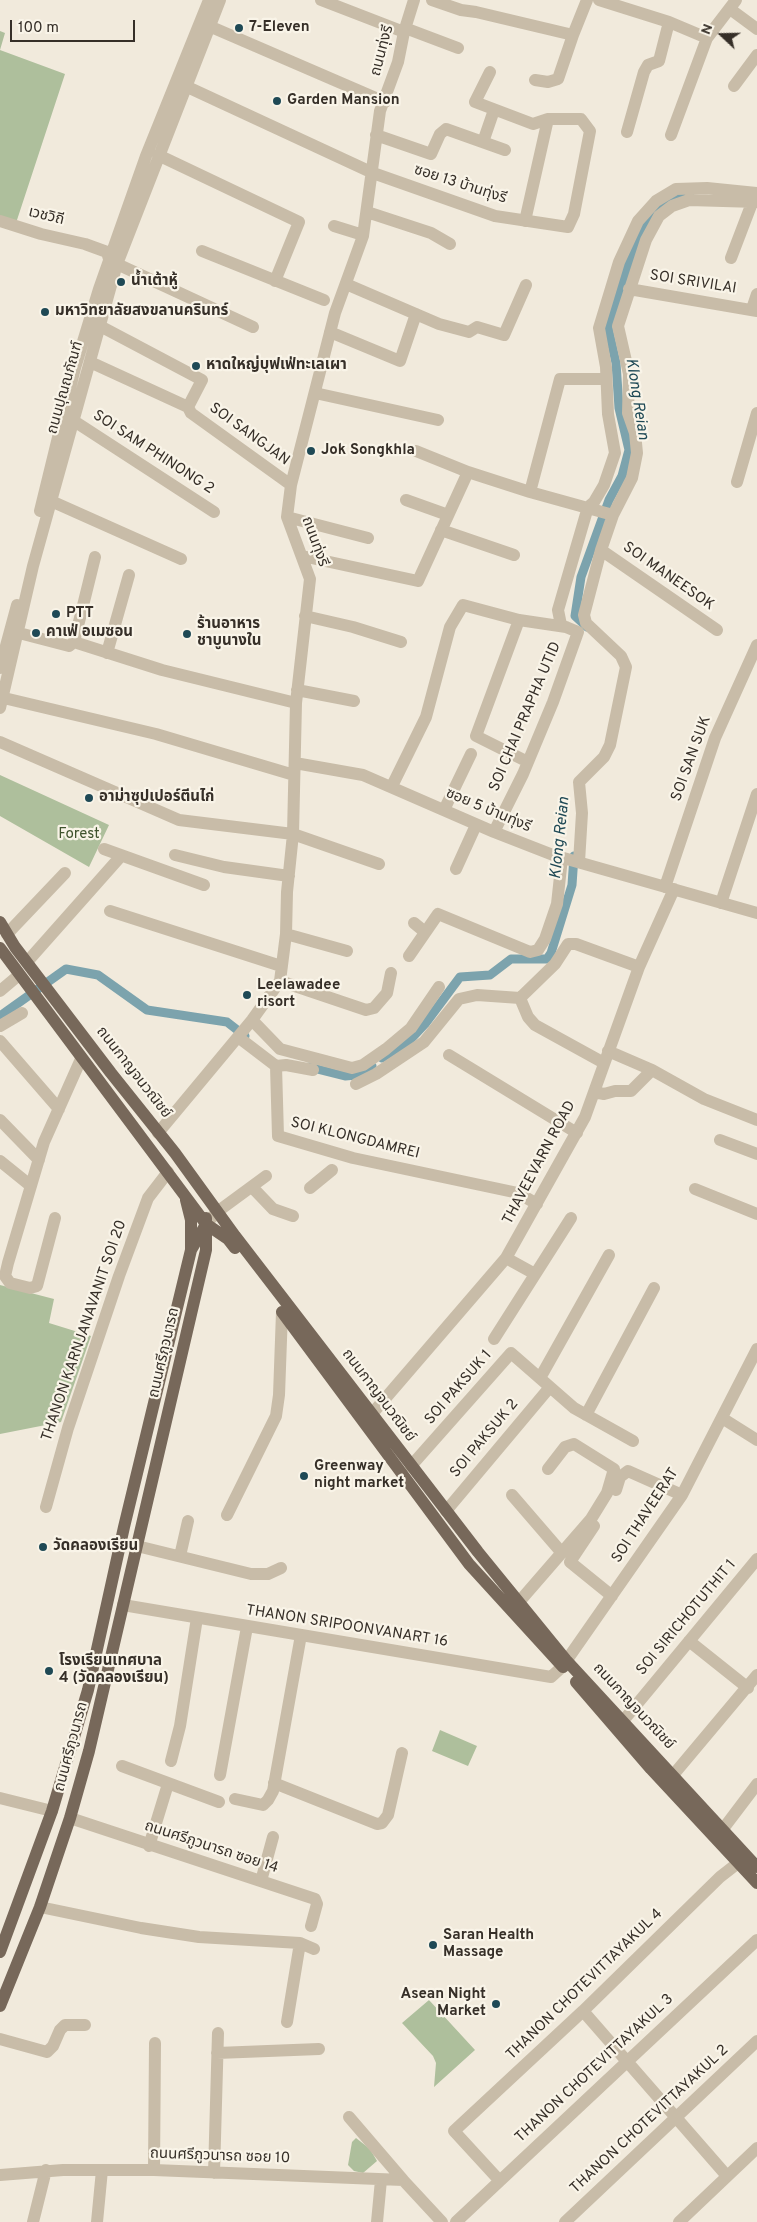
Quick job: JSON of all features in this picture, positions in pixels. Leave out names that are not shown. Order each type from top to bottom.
[{"type":"main road","name":"ถนนกาญจนวณิชย์","points":[[0,922],[30,966],[175,1153],[282,1312],[469,1564],[674,1774],[757,1867]]},
{"type":"main road","points":[[0,948],[206,1224],[231,1238]]},
{"type":"main road","name":"ถนนศรีภูวนารถ","points":[[0,2006],[40,1907],[70,1818],[89,1751],[206,1250],[206,1210],[200,1189]]},
{"type":"main road","points":[[185,1195],[191,1220],[191,1250]]},
{"type":"main road","name":"ถนนศรีภูวนารถ","points":[[0,1952],[52,1811],[88,1690],[191,1250],[206,1224]]},
{"type":"main road","name":"ถนนกาญจนวณิชย์","points":[[231,1238],[519,1602],[564,1663],[651,1769],[757,1883]]},
{"type":"main road","points":[[206,1250],[212,1242],[231,1238]]},
{"type":"main road","points":[[130,1508],[145,1511]]},
{"type":"main road","points":[[52,1811],[70,1818]]},
{"type":"street","name":"ถนนปุณณกัณฑ์","points":[[1,701],[19,633],[33,566],[100,326],[113,261],[158,155],[209,0]]},
{"type":"street","name":"ถนนปุณณกัณฑ์","points":[[0,668],[75,368],[113,261],[182,84],[220,0]]},
{"type":"street","points":[[321,0],[458,48]]},
{"type":"street","name":"ถนนทุ่งรี","points":[[280,981],[286,934],[293,834],[296,696],[310,579],[287,517],[291,485],[315,393],[318,372],[363,235],[380,112],[398,62],[404,30],[414,0]]},
{"type":"street","points":[[432,0],[461,10],[573,35]]},
{"type":"street","points":[[535,80],[548,82],[558,79],[586,0]]},
{"type":"street","points":[[599,0],[669,22],[707,38]]},
{"type":"street","points":[[671,135],[707,38],[733,4],[757,29]]},
{"type":"street","points":[[627,132],[644,72],[648,65],[659,61],[669,22]]},
{"type":"street","points":[[209,26],[385,102]]},
{"type":"street","points":[[734,86],[757,55]]},
{"type":"street","points":[[490,72],[475,102],[533,124],[548,119]]},
{"type":"street","name":"ซอย 13 บ้านทุ่งรี","points":[[182,84],[373,173],[495,216],[568,228],[574,214],[590,131],[581,119],[548,119]]},
{"type":"street","points":[[483,142],[494,110]]},
{"type":"street","points":[[525,221],[548,119]]},
{"type":"street","points":[[376,135],[431,154],[440,134],[446,129],[505,150]]},
{"type":"street","points":[[158,155],[299,222],[275,281]]},
{"type":"street","points":[[603,512],[594,502],[604,485],[615,453],[608,414],[606,379],[599,334],[601,318],[619,262],[644,213],[666,194],[681,188],[714,188],[755,199]]},
{"type":"street","points":[[731,258],[755,199]]},
{"type":"street","points":[[579,862],[582,813],[579,782],[608,752],[619,707],[625,663],[621,656],[584,618],[601,550],[603,512],[632,478],[637,453],[635,434],[628,412],[629,374],[618,326],[646,240],[659,216],[672,206],[689,200],[755,199]]},
{"type":"street","points":[[367,212],[431,233],[450,244]]},
{"type":"street","name":"เวชวิถี","points":[[0,221],[108,252],[113,261]]},
{"type":"street","points":[[334,226],[363,235]]},
{"type":"street","points":[[202,251],[324,300]]},
{"type":"street","points":[[113,261],[253,327]]},
{"type":"street","points":[[346,284],[416,314],[469,332],[477,327],[504,335],[526,285]]},
{"type":"street","name":"SOI SRIVILAI","points":[[629,289],[755,310]]},
{"type":"street","points":[[755,310],[757,294]]},
{"type":"street","points":[[330,332],[400,361],[416,314]]},
{"type":"street","name":"SOI SANGJAN","points":[[100,326],[202,380],[188,407],[191,413],[291,485]]},
{"type":"street","points":[[90,362],[188,407]]},
{"type":"street","points":[[530,492],[560,379],[606,379]]},
{"type":"street","points":[[315,393],[438,420]]},
{"type":"street","points":[[737,482],[757,413]]},
{"type":"street","name":"SOI SAM PHINONG 2","points":[[74,421],[214,512]]},
{"type":"street","points":[[416,451],[468,472],[530,492],[603,512]]},
{"type":"street","points":[[302,556],[418,581],[468,472]]},
{"type":"street","points":[[406,500],[448,515]]},
{"type":"street","points":[[51,501],[180,559]]},
{"type":"street","name":"SOI CHAI PRAPHA UTID","points":[[494,832],[528,762],[553,702],[578,632],[561,625],[558,610],[603,512]]},
{"type":"street","points":[[287,517],[368,538]]},
{"type":"street","points":[[441,530],[514,555]]},
{"type":"street","name":"SOI MANEESOK","points":[[601,550],[717,630]]},
{"type":"street","points":[[19,633],[69,646],[74,642],[95,557]]},
{"type":"street","points":[[107,653],[129,575]]},
{"type":"street","points":[[392,786],[426,717],[450,627],[463,605],[519,620],[566,627]]},
{"type":"street","points":[[305,616],[353,626],[401,642]]},
{"type":"street","points":[[519,620],[476,736],[528,762]]},
{"type":"street","points":[[74,642],[162,670],[296,696],[354,701]]},
{"type":"street","name":"SOI SAN SUK","points":[[670,888],[715,738],[757,645]]},
{"type":"street","name":"ซอย 5 บ้านทุ่งรี","points":[[1,701],[156,734],[294,769],[363,775],[392,786],[476,825],[562,858],[757,913]]},
{"type":"street","points":[[0,742],[179,820],[293,834],[379,864]]},
{"type":"street","points":[[444,810],[471,754]]},
{"type":"street","points":[[721,902],[757,794]]},
{"type":"street","points":[[456,869],[476,825]]},
{"type":"street","points":[[104,849],[204,885]]},
{"type":"street","points":[[175,855],[224,867],[289,876]]},
{"type":"street","points":[[30,966],[121,856]]},
{"type":"street","points":[[409,956],[438,914],[530,952],[537,951],[545,939],[557,904],[562,858]]},
{"type":"street","points":[[7,934],[65,873]]},
{"type":"street","name":"THAVEEVARN ROAD","points":[[371,1415],[506,1258],[578,1133],[639,966],[670,888]]},
{"type":"street","points":[[110,911],[281,966]]},
{"type":"street","points":[[414,923],[425,932]]},
{"type":"street","points":[[286,934],[347,951]]},
{"type":"street","points":[[356,1084],[376,1074],[418,1034],[459,999],[477,994],[520,998],[555,964],[568,944],[576,944],[639,966]]},
{"type":"street","points":[[158,1133],[245,1028],[280,981],[366,1010],[374,1008],[387,993],[391,973]]},
{"type":"street","points":[[0,991],[21,977]]},
{"type":"street","points":[[245,1028],[280,1049],[349,1068],[363,1065],[418,1034],[439,987]]},
{"type":"street","points":[[520,998],[528,1017],[535,1025],[604,1063]]},
{"type":"street","points":[[0,1026],[22,1013]]},
{"type":"street","points":[[245,1028],[276,1066],[286,1065],[313,1070]]},
{"type":"street","points":[[0,1041],[59,1109]]},
{"type":"street","points":[[608,1051],[652,1070],[704,1098],[757,1120]]},
{"type":"street","points":[[449,1055],[578,1133]]},
{"type":"street","points":[[55,1218],[37,1286],[30,1288],[10,1283],[6,1278],[6,1270],[39,1160],[81,1059]]},
{"type":"street","name":"SOI KLONGDAMREI","points":[[276,1066],[278,1136],[353,1158],[518,1194],[537,1204]]},
{"type":"street","points":[[594,1092],[604,1094],[615,1091],[631,1091],[652,1070]]},
{"type":"street","points":[[0,1120],[39,1160]]},
{"type":"street","points":[[720,1140],[757,1154]]},
{"type":"street","points":[[0,1161],[31,1186]]},
{"type":"street","points":[[310,1188],[332,1170]]},
{"type":"street","name":"THANON KARNJANAVANIT SOI 20","points":[[46,1507],[62,1447],[92,1350],[148,1198],[168,1172]]},
{"type":"street","points":[[206,1224],[216,1212],[266,1176]]},
{"type":"street","points":[[252,1187],[273,1208],[293,1216]]},
{"type":"street","points":[[695,1190],[757,1214]]},
{"type":"street","points":[[494,1339],[571,1218]]},
{"type":"street","points":[[609,1255],[540,1378],[574,1408],[633,1441]]},
{"type":"street","points":[[506,1258],[535,1274]]},
{"type":"street","points":[[586,1415],[654,1288]]},
{"type":"street","points":[[227,1515],[276,1416],[280,1395],[282,1312]]},
{"type":"street","name":"SOI THAVEERAT","points":[[564,1663],[682,1495],[757,1349]]},
{"type":"street","name":"SOI PAKSUK 1","points":[[411,1466],[511,1353],[540,1378]]},
{"type":"street","name":"SOI PAKSUK 2","points":[[446,1511],[550,1387]]},
{"type":"street","points":[[722,1418],[757,1440]]},
{"type":"street","points":[[519,1602],[595,1513],[607,1494],[614,1469],[574,1444],[565,1447],[548,1469]]},
{"type":"street","points":[[612,1596],[570,1562],[614,1498],[620,1477],[628,1471],[682,1495]]},
{"type":"street","points":[[512,1495],[562,1553]]},
{"type":"street","points":[[180,1556],[188,1521]]},
{"type":"street","points":[[137,1546],[251,1574],[268,1574],[281,1568]]},
{"type":"street","name":"SOI SIRICHOTUTHIT 1","points":[[622,1721],[757,1559]]},
{"type":"street","name":"THANON SRIPOONVANART 16","points":[[123,1605],[551,1677],[564,1663]]},
{"type":"street","points":[[171,1761],[180,1726],[197,1618]]},
{"type":"street","points":[[220,1775],[247,1627]]},
{"type":"street","points":[[235,1799],[263,1805],[273,1791],[301,1635]]},
{"type":"street","points":[[689,1641],[748,1688]]},
{"type":"street","points":[[674,1774],[757,1676]]},
{"type":"street","points":[[274,1783],[377,1824],[388,1815],[402,1753]]},
{"type":"street","points":[[122,1766],[219,1802]]},
{"type":"street","points":[[149,1846],[168,1784]]},
{"type":"street","points":[[723,1829],[757,1784]]},
{"type":"street","points":[[0,1798],[52,1811]]},
{"type":"street","name":"ถนนศรีภูวนารถ ซอย 14","points":[[70,1818],[149,1846],[316,1900],[311,1926]]},
{"type":"street","points":[[261,1881],[273,1837]]},
{"type":"street","name":"THANON CHOTEVITTAYAKUL 4","points":[[499,2180],[454,2131],[583,2010],[720,1877],[738,1863]]},
{"type":"street","points":[[40,1907],[141,1928],[199,1937],[300,1943],[314,1949]]},
{"type":"street","name":"THANON CHOTEVITTAYAKUL 3","points":[[456,2222],[757,1940]]},
{"type":"street","points":[[287,2022],[300,1943]]},
{"type":"street","points":[[583,2010],[727,2176]]},
{"type":"street","points":[[0,2039],[47,2052],[53,2046],[62,2027],[69,2024],[84,2025]]},
{"type":"street","points":[[214,2173],[218,2033]]},
{"type":"street","name":"THANON CHOTEVITTAYAKUL 2","points":[[565,2222],[757,2041]]},
{"type":"street","points":[[154,2170],[155,2043]]},
{"type":"street","points":[[217,2053],[319,2049]]},
{"type":"street","points":[[349,2117],[442,2222]]},
{"type":"street","points":[[679,2222],[757,2148]]},
{"type":"street","points":[[33,2222],[46,2170]]},
{"type":"street","name":"ถนนศรีภูวนารถ ซอย 10","points":[[0,2175],[46,2170],[154,2170],[403,2180]]},
{"type":"street","points":[[97,2222],[102,2170]]},
{"type":"street","points":[[377,2222],[381,2180]]},
{"type":"green space","points":[[0,31],[5,33],[0,50]]},
{"type":"green space","points":[[0,50],[65,74],[16,223],[0,217]]},
{"type":"green space","name":"Forest","points":[[0,775],[109,825],[89,867],[0,816]]},
{"type":"green space","points":[[0,1285],[54,1299],[49,1323],[91,1336],[61,1422],[0,1434]]},
{"type":"green space","points":[[440,1730],[477,1746],[468,1766],[432,1751]]},
{"type":"green space","points":[[429,2000],[475,2050],[434,2087],[436,2063],[433,2056],[402,2023]]},
{"type":"green space","points":[[356,2138],[370,2149],[377,2161],[363,2173],[354,2171],[348,2165],[352,2142]]},
{"type":"waterway","name":"Klong Reian","points":[[587,627],[575,616],[581,577],[609,500],[622,476],[629,450],[619,408],[616,363],[608,327],[638,234],[664,201],[690,192]]},
{"type":"waterway","name":"Klong Reian","points":[[382,1058],[410,1040],[425,1024],[460,977],[490,975],[511,959],[547,959],[551,953],[572,885],[574,856]]},
{"type":"waterway","name":"Klong Reian","points":[[0,1016],[66,969],[98,975],[147,1010],[227,1022],[245,1036]]},
{"type":"waterway","name":"Klong Reian","points":[[309,1067],[345,1076],[357,1075],[372,1066]]},
{"type":"place","name":"7-Eleven","points":[[239,28]]},
{"type":"place","name":"Garden Mansion","points":[[277,101]]},
{"type":"place","name":"น้ำเต้าหู้","points":[[121,282]]},
{"type":"place","name":"มหาวิทยาลัยสงขลานครินทร์","points":[[45,312]]},
{"type":"place","name":"หาดใหญ่บุฟเฟ่ทะเลเผา","points":[[196,366]]},
{"type":"place","name":"Jok Songkhla","points":[[311,451]]},
{"type":"place","name":"PTT","points":[[56,614]]},
{"type":"place","name":"คาเฟ่ อเมซอน","points":[[36,633]]},
{"type":"place","name":"ร้านอาหาร ชาบูนางใน","points":[[187,634]]},
{"type":"place","name":"อาม่าซุปเปอร์ตีนไก่","points":[[89,798]]},
{"type":"place","name":"Leelawadee risort","points":[[247,995]]},
{"type":"place","name":"Greenway night market","points":[[304,1476]]},
{"type":"place","name":"วัดคลองเรียน","points":[[43,1547]]},
{"type":"place","name":"โรงเรียนเทศบาล 4 (วัดคลองเรียน)","points":[[49,1671]]},
{"type":"place","name":"Saran Health Massage","points":[[433,1945]]},
{"type":"place","name":"Asean Night Market","points":[[496,2004]]}]
